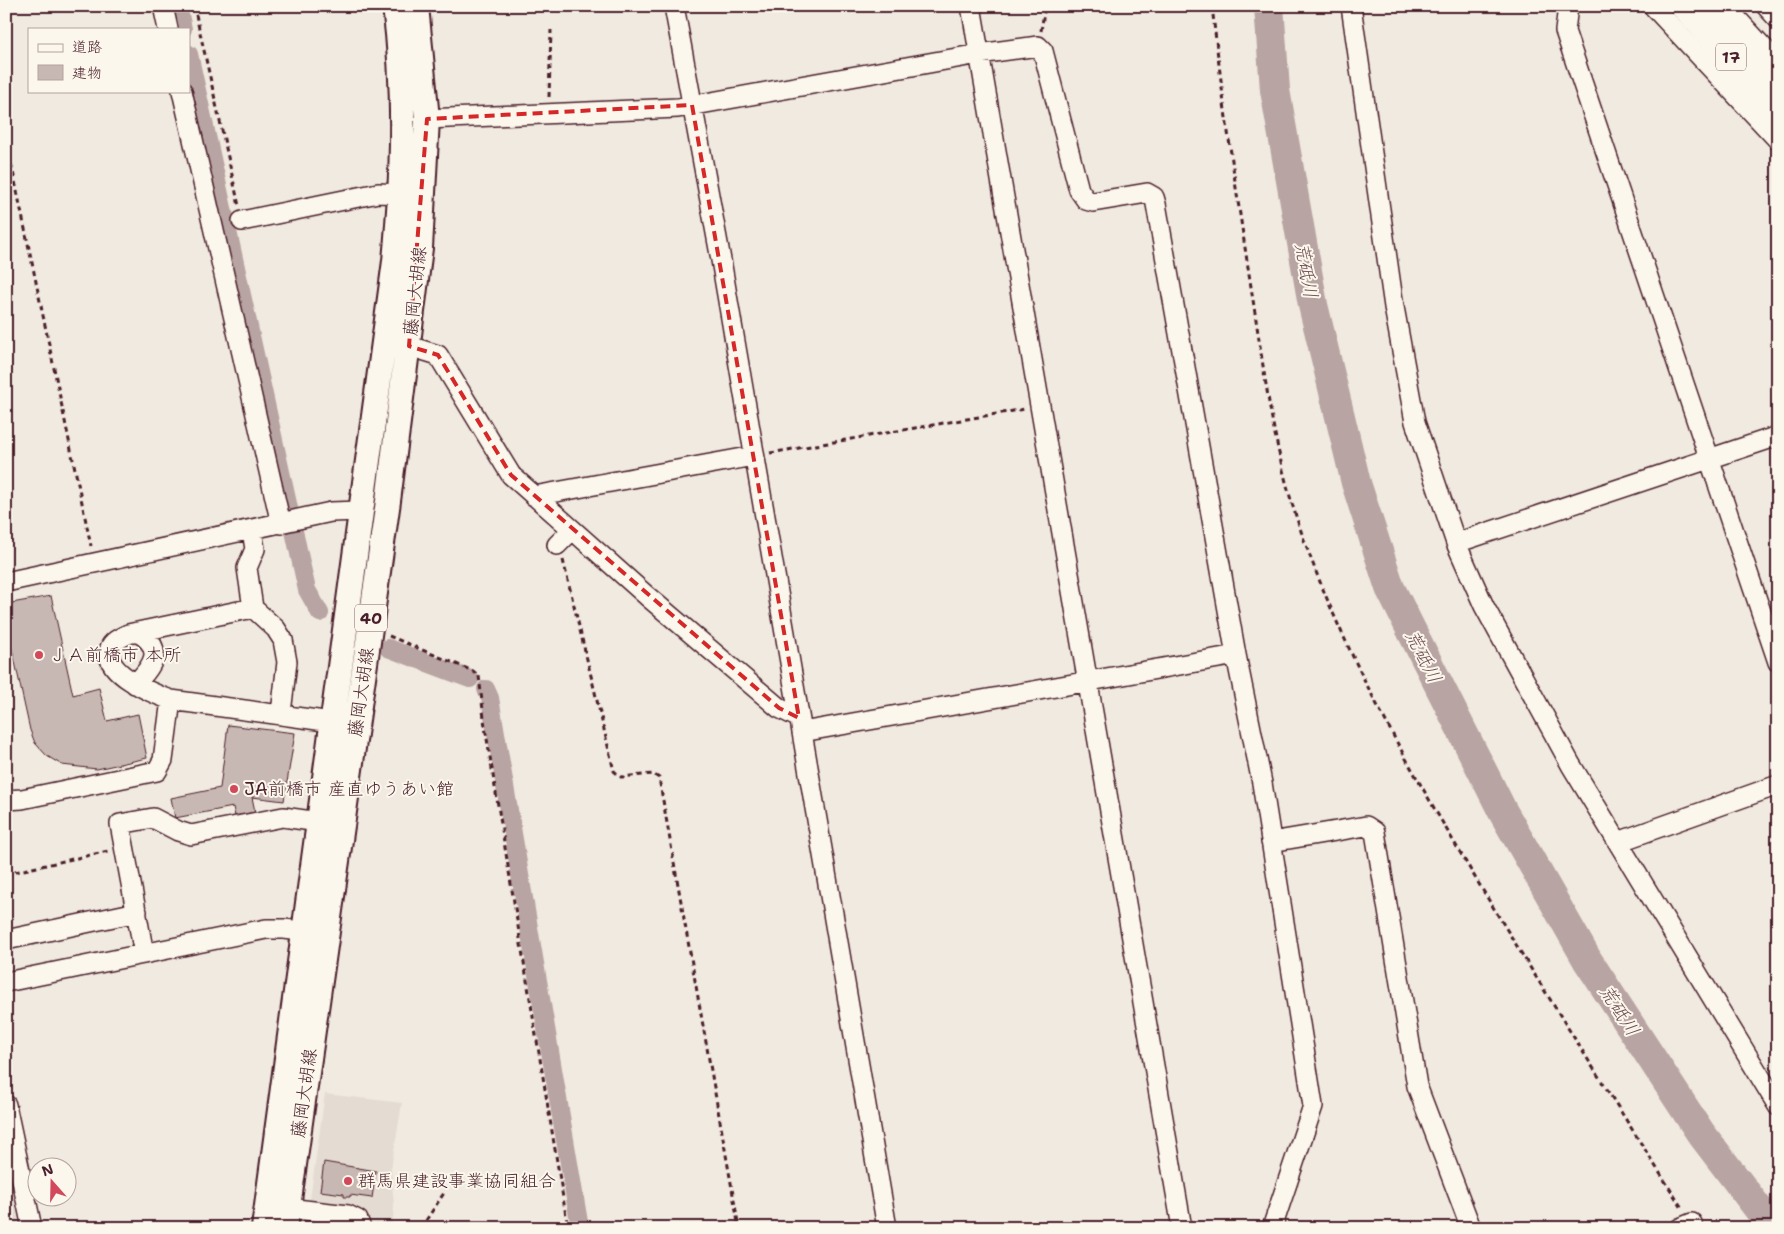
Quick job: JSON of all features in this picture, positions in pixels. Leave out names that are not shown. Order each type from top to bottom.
[{"type":"highway","name":"17","points":[[1685,6],[1778,108]]},
{"type":"highway","name":"17","points":[[1719,6],[1778,70]]},
{"type":"main road","name":"藤岡大胡線","points":[[286,1218],[315,933],[319,822],[360,511],[384,347],[401,194],[404,121],[400,49],[394,6]]},
{"type":"main road","name":"藤岡大胡線","points":[[264,1228],[370,628],[409,346],[423,208],[426,119],[416,6]]},
{"type":"street","points":[[163,6],[168,28]]},
{"type":"street","points":[[674,6],[801,725],[887,1228]]},
{"type":"street","points":[[971,6],[1182,1228]]},
{"type":"street","points":[[1351,6],[1394,306],[1415,422],[1456,543],[1484,606],[1520,674],[1618,842],[1778,1106]]},
{"type":"street","points":[[1568,6],[1565,31],[1778,662]]},
{"type":"street","points":[[1653,6],[1778,140]]},
{"type":"street","points":[[1766,6],[1778,19]]},
{"type":"street","points":[[426,119],[678,108],[979,54],[1038,46],[1043,51],[1079,190],[1086,200],[1093,202],[1147,193],[1154,198],[1156,204],[1271,842],[1313,1106],[1272,1228]]},
{"type":"street","points":[[182,92],[289,522]]},
{"type":"street","points":[[242,221],[378,193],[401,194]]},
{"type":"street","points":[[409,346],[438,355],[511,475],[572,530],[801,725],[1088,682],[1236,655]]},
{"type":"street","points":[[1456,543],[1778,436]]},
{"type":"street","points":[[534,496],[754,456]]},
{"type":"street","points":[[6,582],[331,512],[360,511]]},
{"type":"street","points":[[252,530],[255,549],[247,568],[253,608],[276,629],[283,640],[287,662],[281,713]]},
{"type":"street","points":[[557,545],[572,530]]},
{"type":"street","points":[[253,608],[128,634],[115,641],[110,648],[110,658],[115,667],[135,684],[152,694],[171,700],[281,713],[332,722]]},
{"type":"street","points":[[135,684],[154,660],[154,648],[148,638],[137,632]]},
{"type":"street","points":[[6,800],[22,799],[157,771],[163,760],[171,700]]},
{"type":"street","points":[[1618,842],[1778,785]]},
{"type":"street","points":[[144,954],[120,824],[145,818],[163,822],[178,831],[191,835],[283,817],[319,822]]},
{"type":"street","points":[[1271,842],[1366,826],[1375,832],[1417,1086],[1470,1228]]},
{"type":"street","points":[[6,940],[137,912]]},
{"type":"street","points":[[6,982],[266,929],[315,933]]},
{"type":"street","points":[[6,1106],[32,1228]]},
{"type":"street","points":[[286,1218],[348,1215],[358,1220],[361,1228]]},
{"type":"path","points":[[194,6],[242,221]]},
{"type":"path","points":[[1038,46],[1045,6]]},
{"type":"path","points":[[1212,6],[1236,189],[1266,390],[1282,465],[1296,514],[1325,590],[1355,662],[1413,774],[1686,1226]]},
{"type":"path","points":[[549,114],[551,30]]},
{"type":"path","points":[[6,138],[94,564]]},
{"type":"path","points":[[754,456],[1040,406]]},
{"type":"path","points":[[557,545],[562,556],[614,771],[622,777],[653,774],[658,778],[739,1228]]},
{"type":"path","points":[[370,628],[473,671],[479,676],[485,727],[568,1228]]},
{"type":"path","points":[[6,874],[124,848]]},
{"type":"path","points":[[422,1228],[444,1193]]},
{"type":"highlighted area","points":[[692,105],[799,718],[779,708],[511,475],[438,355],[409,346],[427,119]]},
{"type":"shaded area","points":[[325,1094],[402,1103],[391,1169],[394,1206],[392,1228],[306,1228]]},
{"type":"shaded area","points":[[6,1165],[20,1228],[6,1228]]},
{"type":"building","name":"ＪＡ前橋市 本所","points":[[51,596],[73,695],[99,688],[107,721],[138,714],[147,758],[97,769],[62,765],[47,756],[35,743],[30,730],[6,621],[6,604]]},
{"type":"building","points":[[228,725],[295,733],[284,801],[252,797],[255,812],[235,816],[233,807],[175,818],[171,798],[220,788]]},
{"type":"building","name":"群馬県建設事業協同組合","points":[[324,1162],[376,1171],[372,1198],[350,1195],[350,1197],[344,1197],[344,1194],[320,1191]]},
{"type":"waterway","points":[[178,6],[183,28]]},
{"type":"waterway","name":"荒砥川","points":[[1269,6],[1275,90],[1313,305],[1356,483],[1390,588],[1503,812],[1588,961],[1700,1132],[1773,1228]]},
{"type":"waterway","points":[[190,59],[307,590],[320,613]]},
{"type":"waterway","points":[[388,648],[470,679]]},
{"type":"waterway","points":[[486,689],[490,698],[580,1228]]},
{"type":"place","name":"ＪＡ前橋市 本所","points":[[39,655]]},
{"type":"place","name":"JA前橋市 産直ゆうあい館","points":[[234,789]]},
{"type":"place","name":"群馬県建設事業協同組合","points":[[348,1181]]}]
